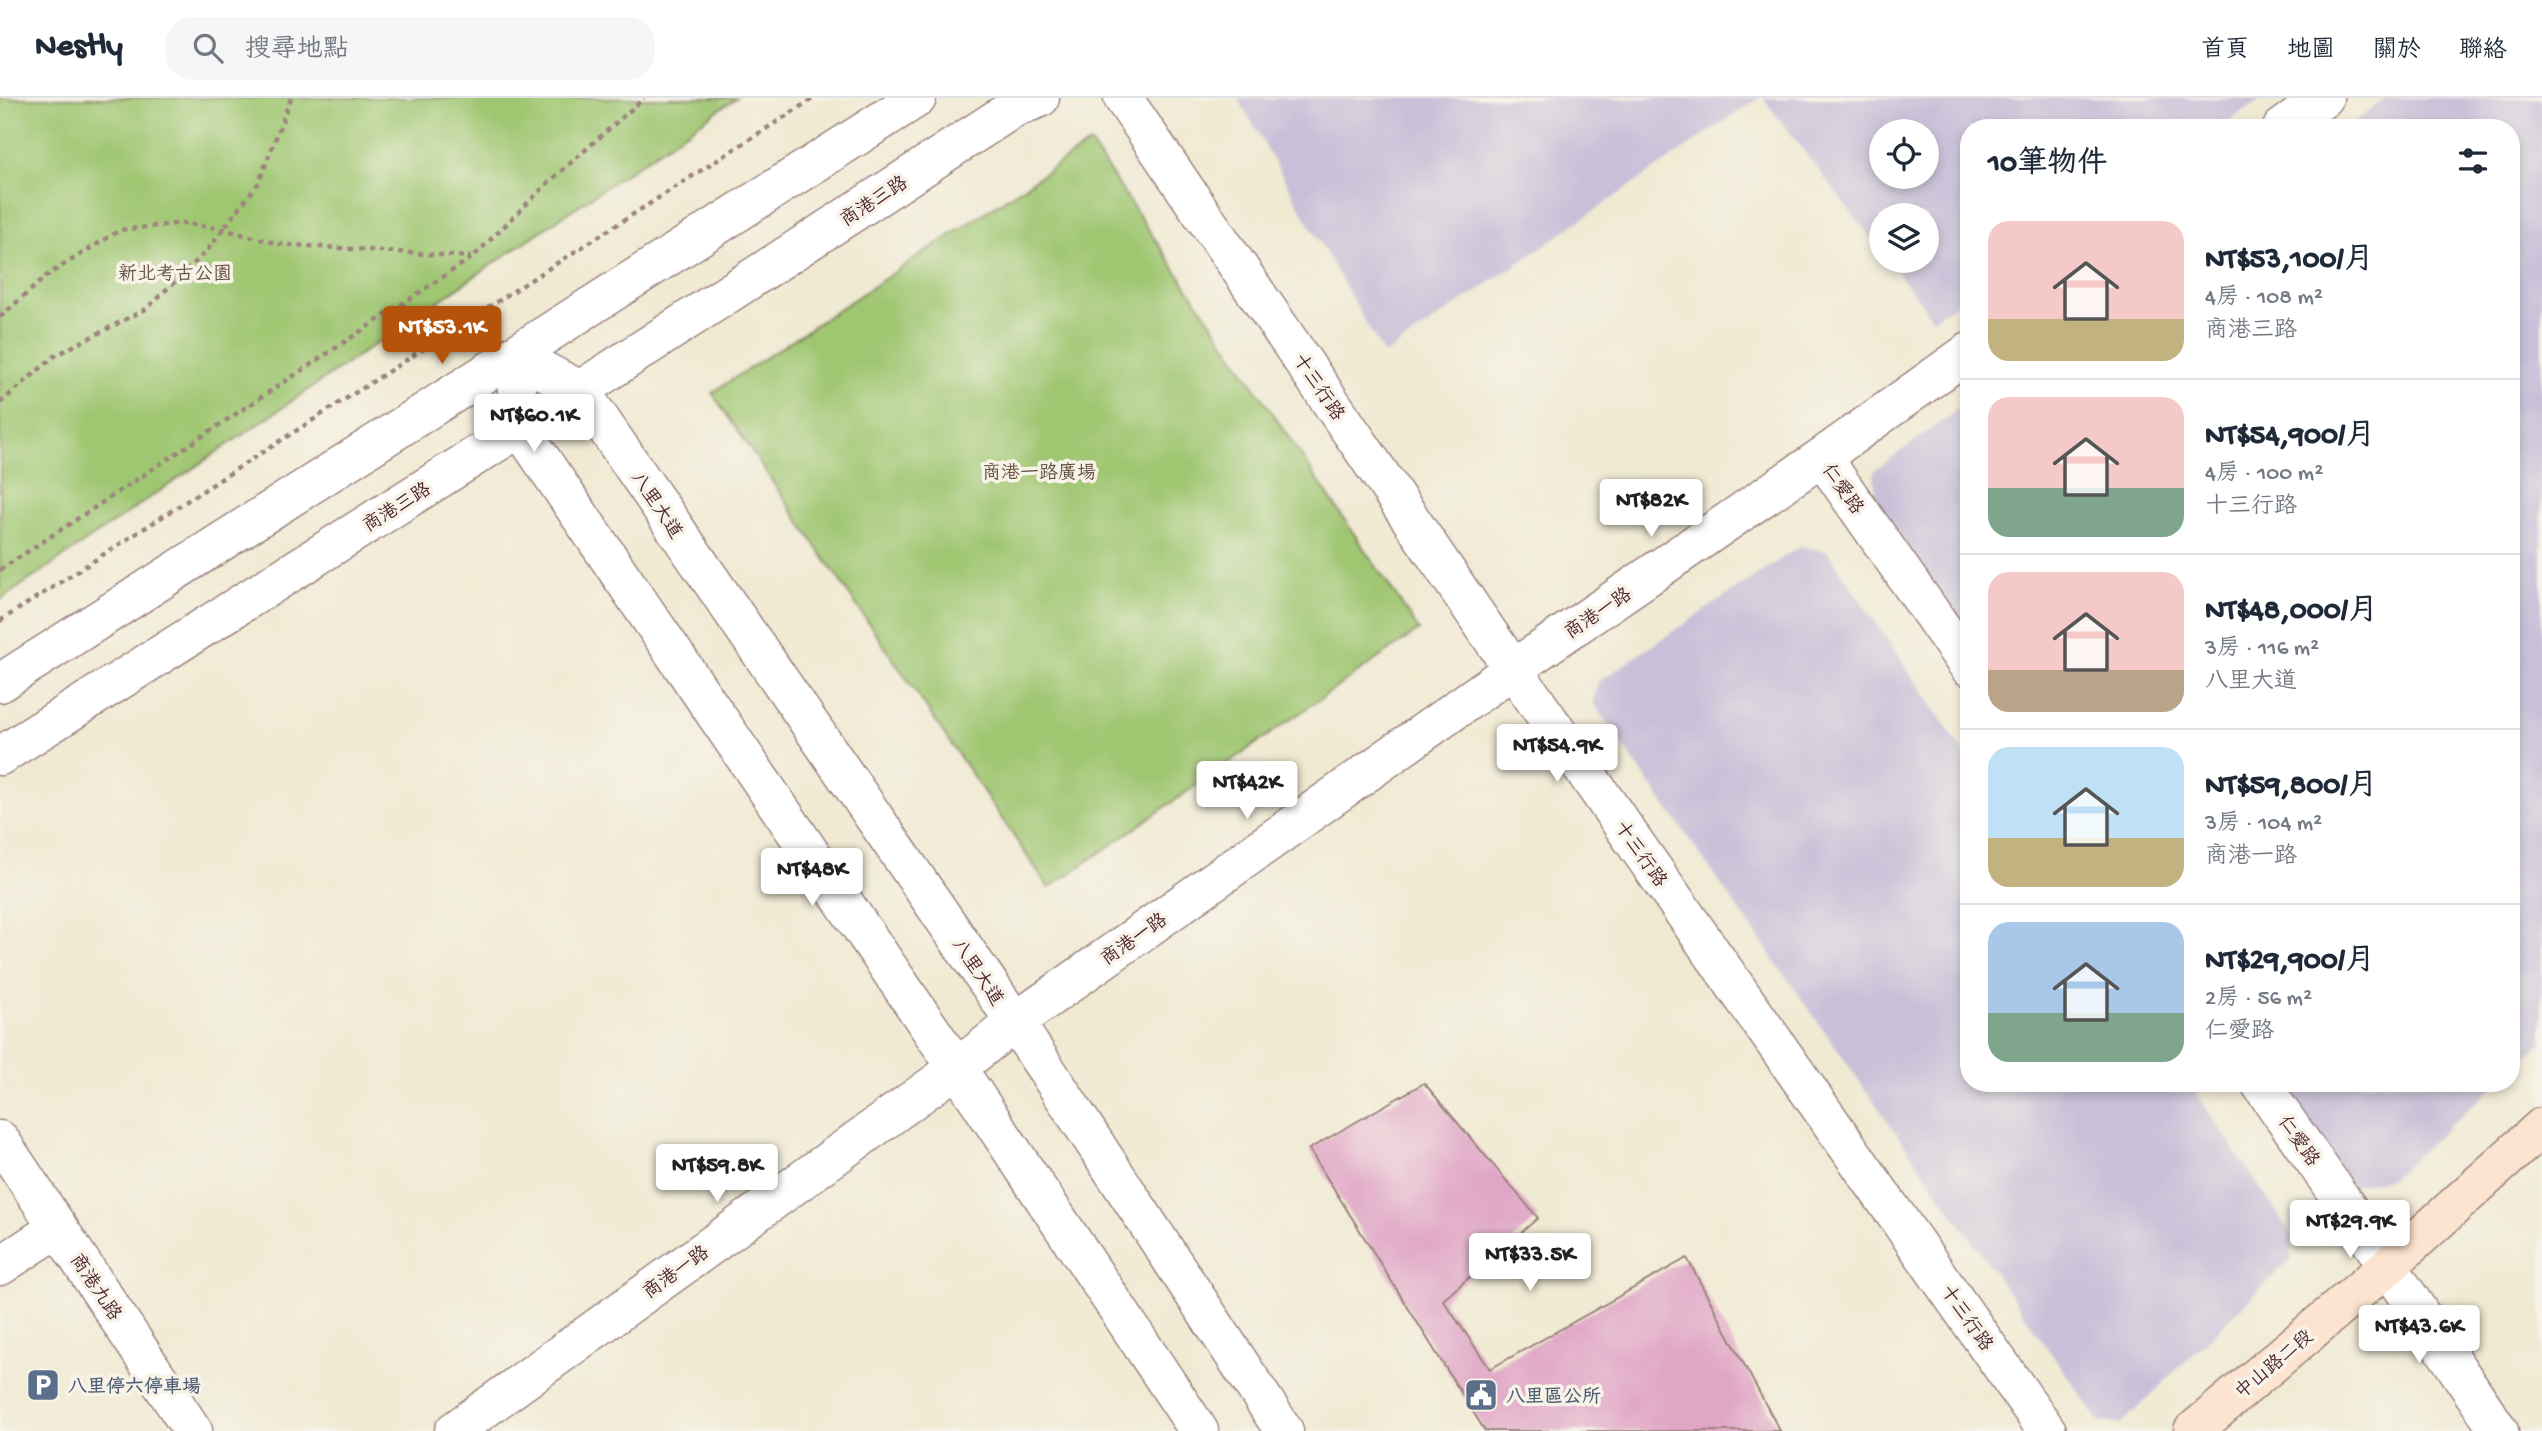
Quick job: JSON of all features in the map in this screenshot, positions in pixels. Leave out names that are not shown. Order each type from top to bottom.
[{"type":"main road","name":"中山路二段","points":[[2193,1431],[2388,1266],[2542,1128]]},
{"type":"street","points":[[0,683],[916,98]]},
{"type":"street","name":"商港三路","points":[[0,756],[580,390],[1014,108],[1040,98]]},
{"type":"street","name":"十三行路","points":[[1124,98],[1513,669],[2047,1431]]},
{"type":"street","points":[[2295,119],[2324,98]]},
{"type":"street","points":[[514,355],[520,428],[957,1068],[1199,1431]]},
{"type":"street","name":"八里大道","points":[[514,355],[580,390],[1014,1022],[1284,1431]]},
{"type":"street","name":"仁愛路","points":[[1960,358],[1822,457],[1960,654]]},
{"type":"street","name":"商港一路","points":[[454,1431],[957,1068],[1014,1022],[1513,669],[1822,457]]},
{"type":"street","name":"仁愛路","points":[[2266,1092],[2499,1431]]},
{"type":"street","name":"商港九路","points":[[0,1140],[193,1431]]},
{"type":"street","points":[[0,1266],[58,1228]]},
{"type":"path","points":[[0,403],[56,355],[146,309],[206,252],[259,182],[291,98]]},
{"type":"path","points":[[0,570],[472,257],[549,182],[644,98]]},
{"type":"path","points":[[0,621],[814,98]]},
{"type":"path","points":[[0,317],[49,274],[120,230],[183,223],[223,229],[279,244],[472,257]]},
{"type":"shaded area","points":[[1238,98],[1759,98],[1384,355]]},
{"type":"shaded area","points":[[1763,98],[2263,98],[2232,119],[1960,119],[1960,301],[1933,319],[1898,273],[1939,273],[1939,203],[1869,203],[1869,235]]},
{"type":"shaded area","points":[[2386,98],[2542,98],[2542,1042],[2520,1062],[2520,119],[2357,119]]},
{"type":"shaded area","points":[[1960,408],[1960,622],[1876,501],[1874,471]]},
{"type":"shaded area","points":[[1800,546],[1827,551],[1960,747],[1960,1092],[2195,1092],[2293,1236],[2291,1259],[2120,1425],[2099,1421],[1593,703],[1598,682]]},
{"type":"shaded area","points":[[2286,1092],[2487,1092],[2391,1179],[2351,1186]]},
{"type":"green space","name":"新北考古公園","points":[[0,98],[736,98],[0,600]]},
{"type":"green space","name":"商港一路廣場","points":[[1090,143],[1419,630],[1049,888],[712,393]]},
{"type":"building","points":[[1424,1083],[1538,1218],[1443,1300],[1490,1369],[1687,1258],[1780,1431],[1485,1431],[1309,1149]]},
{"type":"place","name":"八里停六停車場","points":[[43,1385]]},
{"type":"place","name":"八里區公所","points":[[1481,1395]]}]
